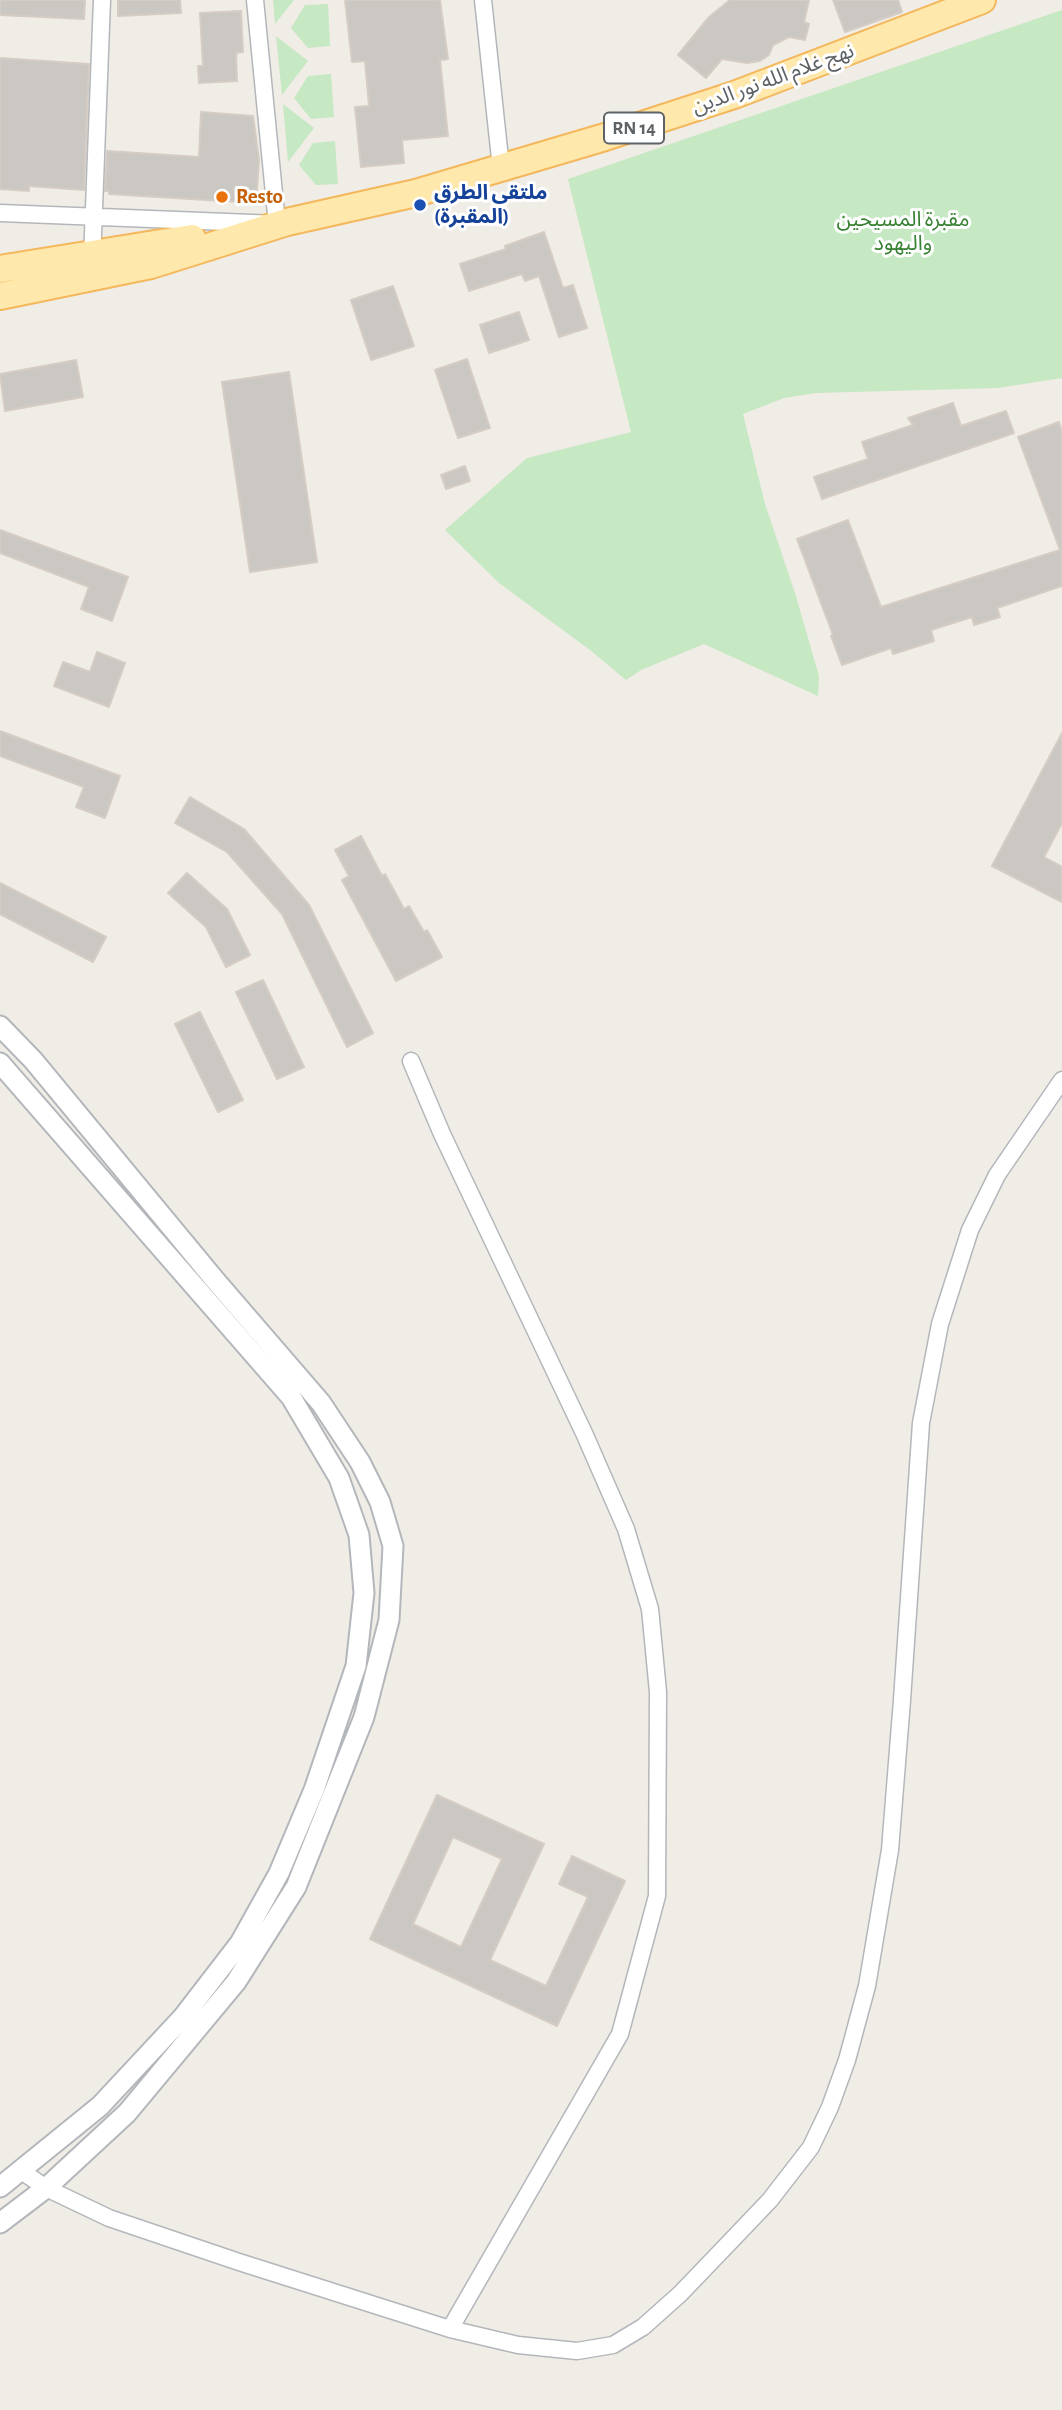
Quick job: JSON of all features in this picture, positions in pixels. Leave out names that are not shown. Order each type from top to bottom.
[{"type":"main road","name":"نهج غلام الله نور الدين","points":[[277,224],[416,193],[606,137],[734,95],[982,0]]},
{"type":"main road","name":"RN 14","points":[[0,296],[92,265],[277,224]]},
{"type":"main road","name":"RN 14","points":[[0,269],[92,265]]},
{"type":"street","points":[[92,265],[102,0]]},
{"type":"street","points":[[0,214],[277,224],[255,0]]},
{"type":"street","points":[[484,0],[501,168]]},
{"type":"street","points":[[0,1026],[33,1059],[215,1280],[321,1403],[360,1462],[380,1502],[393,1545],[389,1620],[364,1717],[296,1887],[236,1982],[127,2113],[46,2188],[0,2222]]},
{"type":"street","points":[[411,1061],[442,1134],[584,1433],[626,1528],[650,1609],[658,1692],[657,1896],[620,2034],[450,2329]]},
{"type":"street","points":[[0,1063],[291,1397],[339,1478],[359,1535],[365,1593],[356,1666],[314,1790],[279,1873],[240,1943],[183,2017],[100,2106],[0,2187]]},
{"type":"street","points":[[20,2170],[46,2188],[151,2234],[450,2329],[518,2345],[577,2351],[613,2345],[643,2327],[680,2294],[770,2200],[811,2147],[830,2107],[843,2072],[867,1986],[890,1850],[921,1423],[940,1324],[970,1230],[991,1186],[1062,1080]]},
{"type":"green space","points":[[273,0],[294,0],[275,24]]},
{"type":"green space","points":[[328,4],[330,46],[308,48],[291,28],[305,5]]},
{"type":"green space","name":"مقبرة المسيحين واليهود","points":[[1062,10],[1062,378],[998,388],[816,393],[784,398],[743,414],[765,504],[819,676],[818,696],[704,644],[641,670],[626,680],[499,583],[445,530],[527,458],[631,432],[568,179]]},
{"type":"green space","points":[[276,36],[308,61],[282,95]]},
{"type":"green space","points":[[331,74],[334,117],[311,119],[294,98],[308,76]]},
{"type":"green space","points":[[283,104],[314,128],[288,162]]},
{"type":"green space","points":[[335,141],[338,184],[316,185],[299,165],[313,143]]},
{"type":"building","points":[[0,0],[85,0],[84,19],[0,15]]},
{"type":"building","points":[[118,0],[180,0],[181,13],[118,16]]},
{"type":"building","points":[[345,0],[440,0],[448,59],[440,60],[448,136],[402,140],[404,163],[361,167],[355,107],[369,106],[365,61],[352,62]]},
{"type":"building","points":[[730,0],[809,0],[804,22],[809,24],[805,40],[789,37],[773,45],[769,55],[760,61],[747,63],[722,59],[706,78],[678,55],[709,17]]},
{"type":"building","points":[[833,0],[898,0],[902,12],[845,32]]},
{"type":"building","points":[[241,11],[243,52],[236,53],[237,81],[199,83],[198,66],[203,66],[200,13]]},
{"type":"building","points":[[0,58],[89,64],[84,190],[29,186],[29,191],[0,189]]},
{"type":"building","points":[[201,112],[253,116],[259,160],[256,203],[109,194],[109,191],[105,191],[107,151],[199,157]]},
{"type":"building","points":[[544,232],[563,288],[573,285],[587,328],[559,337],[539,276],[525,281],[522,274],[469,291],[460,264],[506,249],[505,246]]},
{"type":"building","points":[[393,286],[414,346],[371,360],[351,300]]},
{"type":"building","points":[[519,312],[529,340],[489,353],[480,325]]},
{"type":"building","points":[[467,359],[490,428],[458,438],[435,370]]},
{"type":"building","points":[[76,360],[83,397],[5,411],[0,374]]},
{"type":"building","points":[[289,372],[317,562],[250,572],[222,382]]},
{"type":"building","points":[[953,403],[961,426],[1006,411],[1014,433],[822,499],[814,477],[868,459],[862,442],[913,425],[908,418]]},
{"type":"building","points":[[1059,422],[1062,432],[1062,586],[997,608],[1000,617],[974,625],[972,617],[931,630],[934,641],[893,654],[891,648],[842,665],[797,539],[848,520],[881,607],[1060,550],[1018,437]]},
{"type":"building","points":[[465,466],[470,481],[446,489],[441,475]]},
{"type":"building","points":[[0,530],[128,577],[112,621],[81,609],[89,587],[0,553]]},
{"type":"building","points":[[97,652],[125,663],[109,707],[54,686],[63,662],[90,672]]},
{"type":"building","points":[[0,731],[120,776],[105,818],[76,807],[84,787],[0,756]]},
{"type":"building","points":[[1062,733],[1062,823],[1044,857],[1062,867],[1062,902],[992,866]]},
{"type":"building","points":[[190,797],[244,829],[309,905],[373,1033],[347,1047],[282,914],[227,852],[175,823]]},
{"type":"building","points":[[361,836],[382,876],[385,874],[404,909],[409,906],[442,957],[396,981],[342,880],[349,876],[335,850]]},
{"type":"building","points":[[187,873],[227,909],[250,955],[226,967],[206,927],[168,893]]},
{"type":"building","points":[[0,883],[106,937],[93,962],[0,914]]},
{"type":"building","points":[[263,980],[304,1067],[277,1079],[236,992]]},
{"type":"building","points":[[200,1012],[243,1100],[218,1112],[175,1024]]},
{"type":"building","points":[[437,1795],[544,1844],[490,1960],[546,1986],[588,1897],[559,1884],[572,1856],[625,1881],[557,2026],[370,1939]],"holes":[[[453,1837],[502,1859],[461,1947],[413,1924]]]},
{"type":"place","name":"Resto","points":[[222,197]]},
{"type":"place","name":"ملتقى الطرق (المقبرة)","points":[[420,205]]}]
